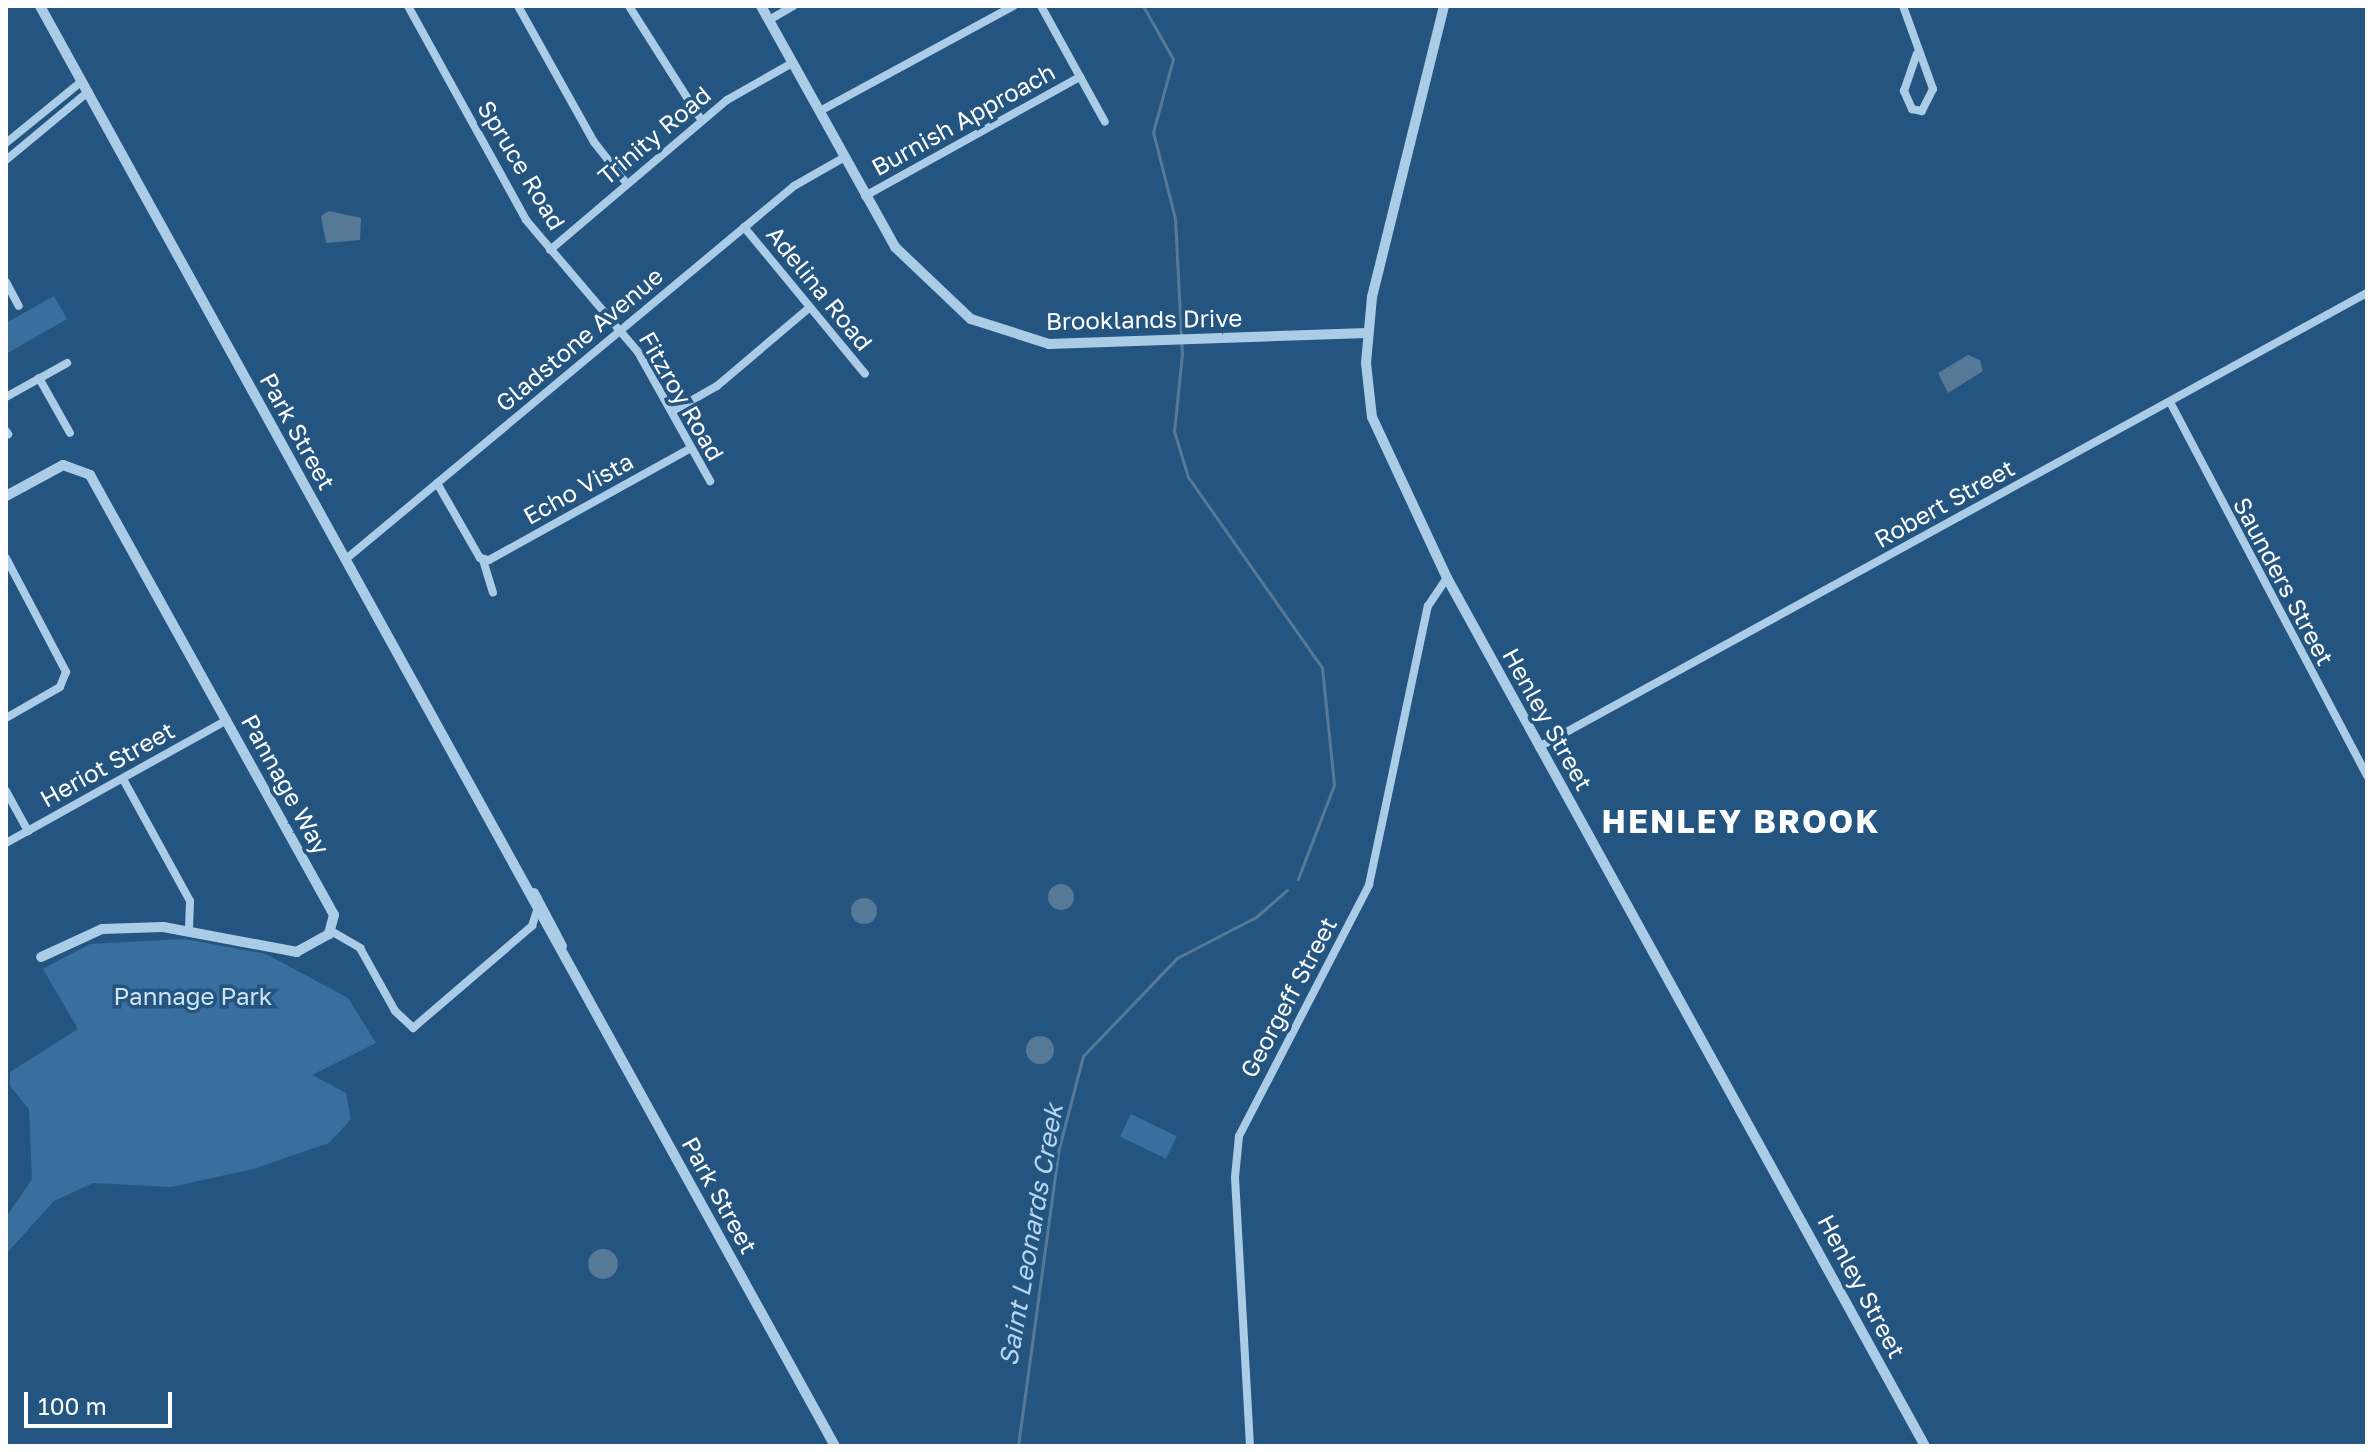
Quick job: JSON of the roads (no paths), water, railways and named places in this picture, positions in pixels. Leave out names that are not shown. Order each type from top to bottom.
[{"type":"street","name":"Park Street","points":[[40,6],[835,1446]]},
{"type":"street","name":"Spruce Road","points":[[408,6],[550,250],[620,330]]},
{"type":"street","points":[[518,6],[594,142],[627,184]]},
{"type":"street","points":[[629,6],[702,121]]},
{"type":"street","name":"Brooklands Drive","points":[[761,6],[895,247],[939,296],[1005,335],[1049,344],[1367,333]]},
{"type":"street","points":[[769,20],[793,6]]},
{"type":"street","points":[[820,111],[1013,6]]},
{"type":"street","points":[[1041,6],[1105,122]]},
{"type":"street","name":"Henley Street","points":[[1444,6],[1367,333],[1372,417],[1447,578],[1925,1446]]},
{"type":"street","points":[[1903,6],[1917,54],[1933,89],[1922,111],[1912,109],[1904,91],[1917,54]]},
{"type":"street","name":"Trinity Road","points":[[550,250],[702,121],[792,63]]},
{"type":"street","name":"Burnish Approach","points":[[865,196],[1080,77]]},
{"type":"street","points":[[6,143],[82,81]]},
{"type":"street","points":[[6,160],[88,92]]},
{"type":"street","name":"Gladstone Avenue","points":[[346,559],[744,227],[843,158]]},
{"type":"street","name":"Adelina Road","points":[[744,227],[865,374]]},
{"type":"street","points":[[6,282],[19,306]]},
{"type":"street","name":"Robert Street","points":[[1539,747],[2367,293]]},
{"type":"street","points":[[673,411],[717,386],[809,308]]},
{"type":"street","name":"Fitzroy Road","points":[[620,330],[673,411],[710,481]]},
{"type":"street","points":[[6,397],[67,363]]},
{"type":"street","points":[[39,378],[70,433]]},
{"type":"street","name":"Saunders Street","points":[[2170,402],[2367,776]]},
{"type":"street","name":"Echo Vista","points":[[483,560],[691,448]]},
{"type":"street","name":"Pannage Way","points":[[6,496],[63,465],[86,471],[331,907],[331,931]]},
{"type":"street","points":[[437,483],[483,560],[493,593]]},
{"type":"street","points":[[6,558],[66,672],[60,687],[6,718]]},
{"type":"street","name":"Georgeff Street","points":[[1250,1446],[1235,1177],[1239,1136],[1369,885],[1428,606],[1447,578]]},
{"type":"street","name":"Heriot Street","points":[[6,843],[227,720]]},
{"type":"street","points":[[123,779],[190,901],[189,928]]},
{"type":"street","points":[[6,791],[28,831]]},
{"type":"street","name":"Park Street","points":[[521,876],[537,911],[569,963]]},
{"type":"street","points":[[41,957],[102,929],[189,928],[297,952],[331,931],[360,948],[395,1011],[413,1028],[532,926],[537,911]]},
{"type":"waterway","name":"Saint Leonards Creek","points":[[1143,6],[1173,59],[1153,132],[1175,218],[1182,354],[1174,431],[1188,477],[1322,668],[1334,785],[1298,879]]},
{"type":"waterway","name":"Saint Leonards Creek","points":[[1018,1446],[1059,1148],[1083,1056],[1177,958],[1256,917],[1287,890]]},
{"type":"district","name":"HENLEY BROOK","points":[[1741,821]]},
{"type":"park label","name":"Pannage Park","points":[[193,996]]}]
